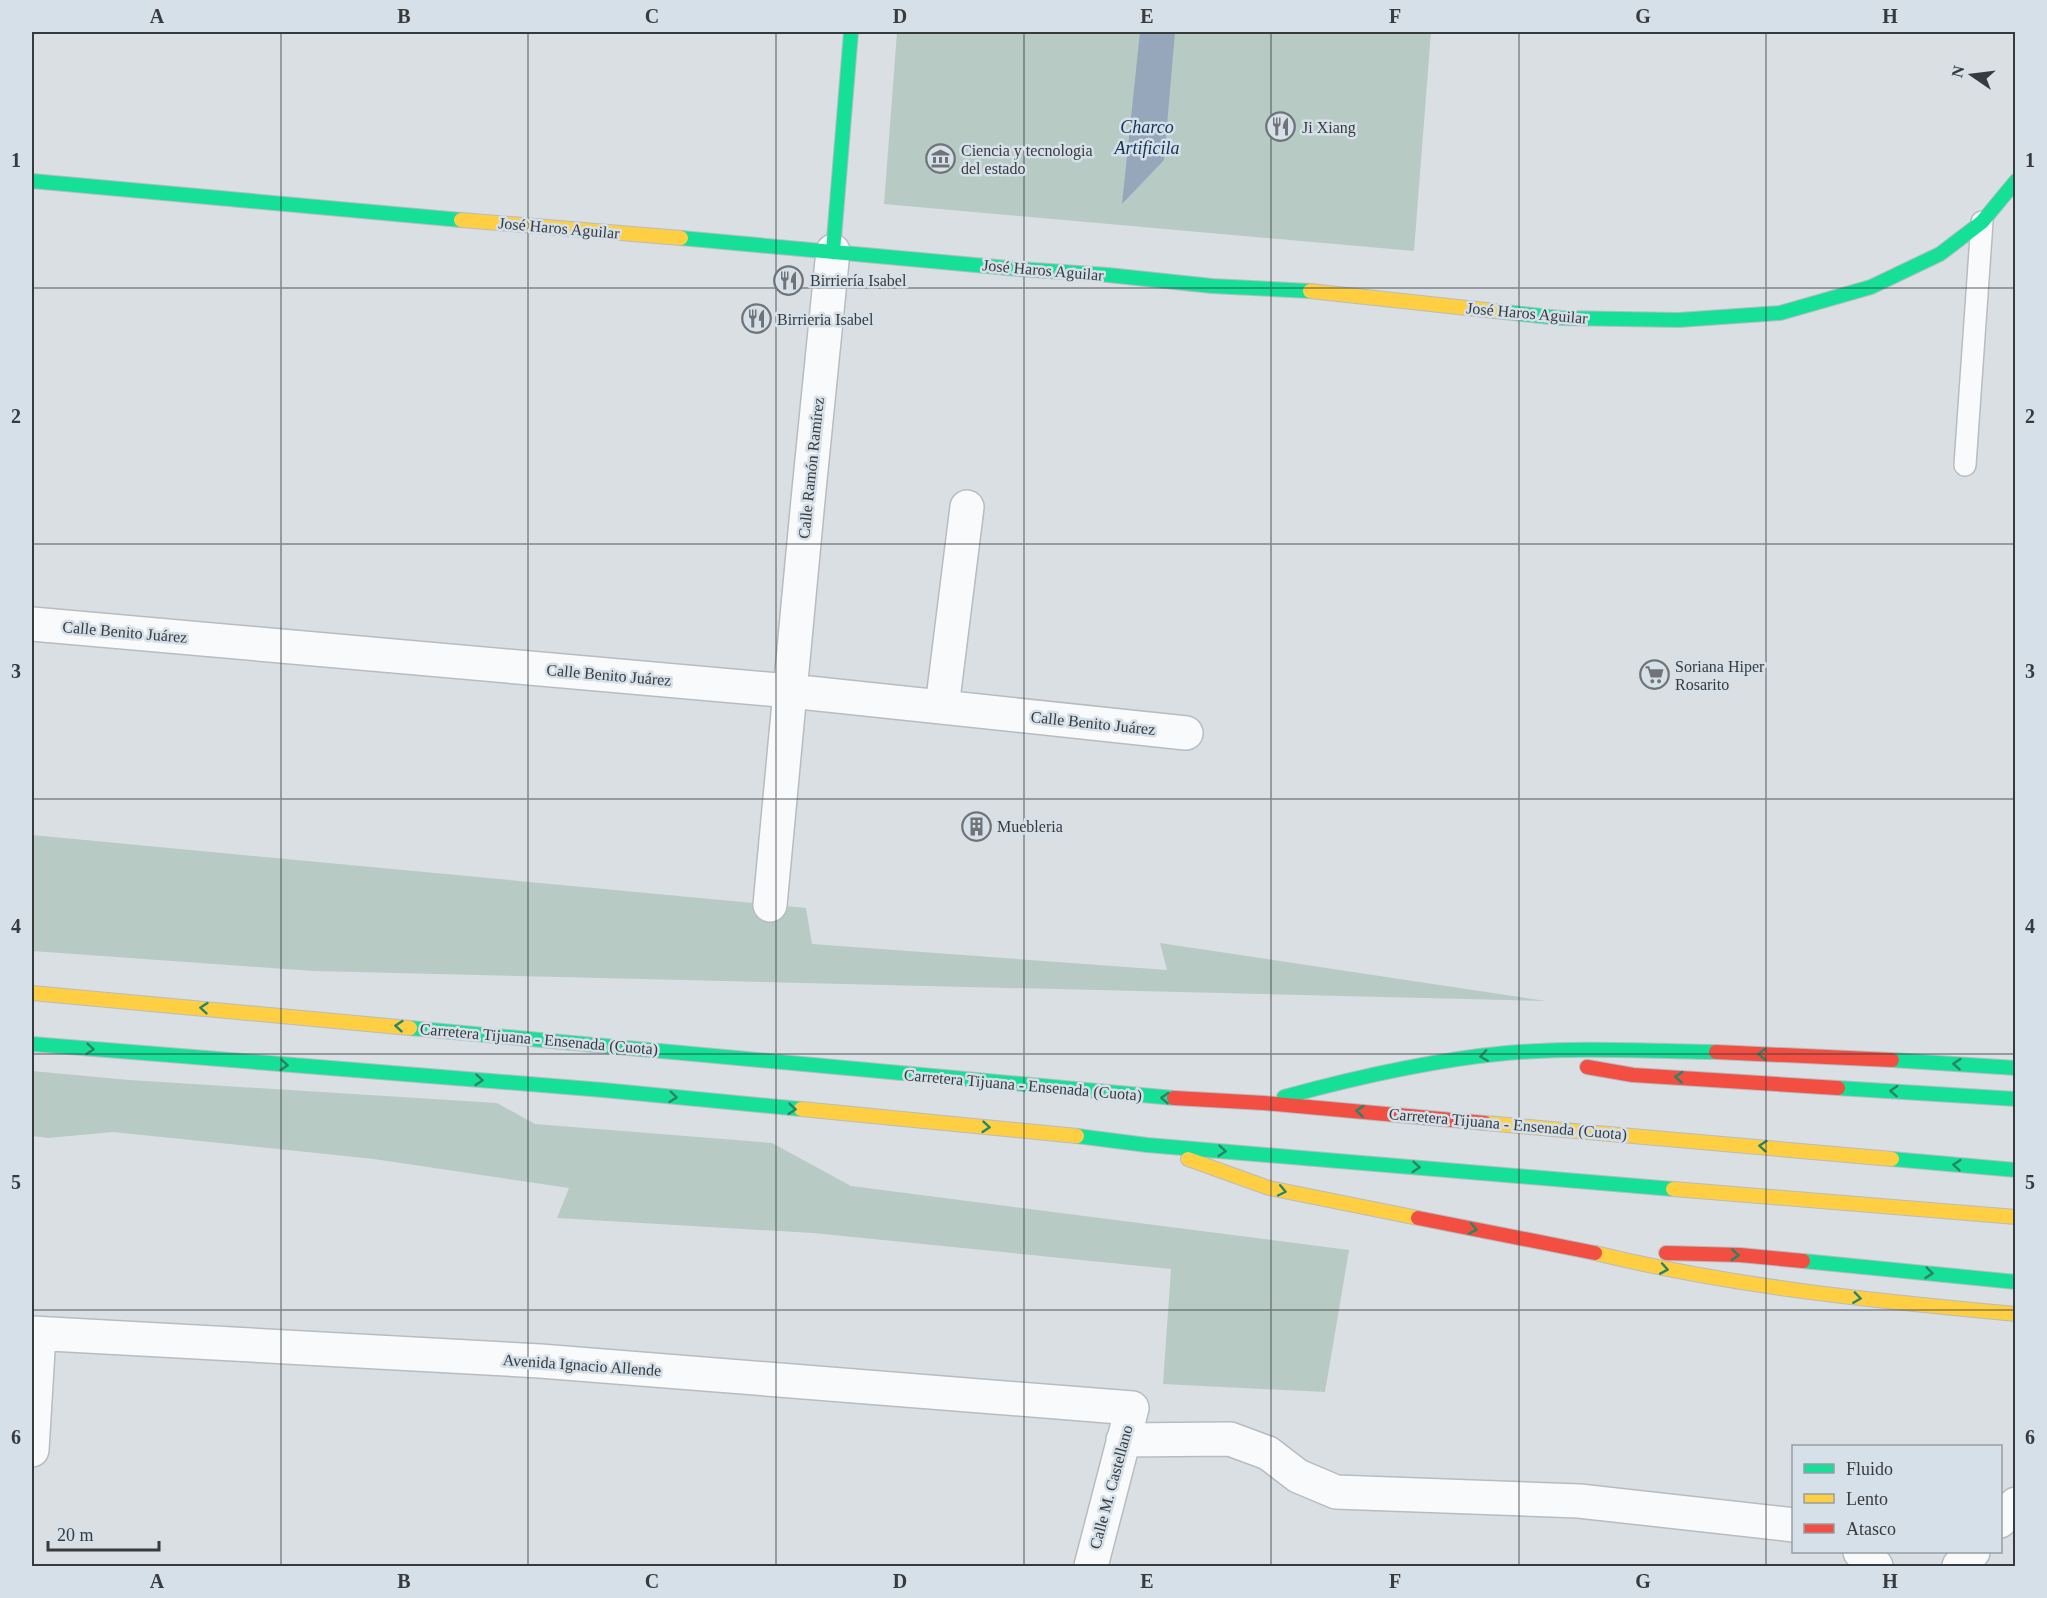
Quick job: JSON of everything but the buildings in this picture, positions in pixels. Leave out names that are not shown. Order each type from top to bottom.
[{"type":"main road","name":"Calle Ramón Ramírez","points":[[833,251],[851,32]]},
{"type":"main road","name":"José Haros Aguilar","points":[[32,181],[1212,286],[1316,291],[1560,318],[1679,320],[1780,313],[1871,286],[1940,254],[1982,222],[2016,181]]},
{"type":"main road","name":"Carretera Tijuana - Ensenada (Cuota)","points":[[32,993],[741,1057],[1150,1097],[1264,1103],[2016,1170]]},
{"type":"main road","points":[[32,1044],[603,1090],[1112,1139],[1147,1145],[2016,1217]]},
{"type":"main road","points":[[1264,1103],[1356,1077],[1426,1064],[1508,1053],[1698,1051],[2016,1068]]},
{"type":"main road","points":[[1508,1053],[1633,1075],[2016,1099]]},
{"type":"main road","points":[[1147,1145],[1269,1188],[1592,1252],[1656,1268],[1754,1285],[1866,1300],[2016,1314]]},
{"type":"main road","points":[[1592,1252],[1740,1255],[2016,1282]]},
{"type":"street","name":"Calle Ramón Ramírez","points":[[770,905],[833,251]]},
{"type":"street","points":[[942,707],[967,507]]},
{"type":"street","name":"Calle Benito Juárez","points":[[32,624],[790,691],[1186,733]]},
{"type":"street","points":[[32,1450],[35,1334]]},
{"type":"street","name":"Avenida Ignacio Allende","points":[[35,1334],[540,1361],[1132,1408]]},
{"type":"street","name":"Calle M. Castellano","points":[[1091,1566],[1132,1408]]},
{"type":"street","points":[[1123,1440],[1230,1440],[1268,1453],[1298,1476],[1336,1492],[1578,1502],[1792,1525]]},
{"type":"street","points":[[2002,1520],[2016,1504]]},
{"type":"street","points":[[1862,1553],[1876,1566]]},
{"type":"street","points":[[1959,1566],[1971,1553]]},
{"type":"lane","points":[[1965,465],[1982,222]]},
{"type":"shaded area","points":[[897,32],[1431,32],[1414,251],[884,204]]},
{"type":"shaded area","points":[[32,835],[806,908],[812,944],[1167,970],[1160,943],[1546,1001],[314,971],[32,951]]},
{"type":"shaded area","points":[[32,1071],[129,1080],[497,1103],[535,1124],[772,1143],[851,1186],[1349,1250],[1325,1392],[1163,1384],[1171,1269],[813,1233],[557,1218],[569,1188],[374,1159],[113,1132],[48,1138],[32,1136]]},
{"type":"water","name":"Charco Artificila","points":[[1140,32],[1175,32],[1164,160],[1122,204]]},
{"type":"traffic: fast","points":[[833,251],[851,32]]},
{"type":"traffic: fast","points":[[32,181],[461,220]]},
{"type":"traffic: fast","points":[[1495,311],[1560,318],[1679,320],[1780,313],[1871,287],[1940,254],[1982,222],[2016,181]]},
{"type":"traffic: fast","points":[[681,238],[1212,286],[1310,291]]},
{"type":"traffic: fast","points":[[410,1028],[1174,1098]]},
{"type":"traffic: fast","points":[[32,1044],[603,1090],[801,1109]]},
{"type":"traffic: fast","points":[[1284,1097],[1394,1070],[1507,1053],[1585,1050],[1716,1052]]},
{"type":"traffic: fast","points":[[1892,1060],[2016,1068]]},
{"type":"traffic: fast","points":[[1838,1088],[2016,1099]]},
{"type":"traffic: fast","points":[[1077,1136],[1147,1145],[1673,1189]]},
{"type":"traffic: fast","points":[[1892,1159],[2016,1170]]},
{"type":"traffic: fast","points":[[1803,1261],[2016,1282]]},
{"type":"traffic: slow","points":[[461,220],[681,238]]},
{"type":"traffic: slow","points":[[1310,291],[1495,311]]},
{"type":"traffic: slow","points":[[32,993],[410,1028]]},
{"type":"traffic: slow","points":[[801,1109],[1077,1136]]},
{"type":"traffic: slow","points":[[1485,1123],[1892,1159]]},
{"type":"traffic: slow","points":[[1188,1159],[1269,1188],[1418,1218]]},
{"type":"traffic: slow","points":[[1673,1189],[2016,1217]]},
{"type":"traffic: slow","points":[[1595,1253],[1752,1284],[1857,1298],[2016,1314]]},
{"type":"traffic: jam","points":[[1716,1052],[1892,1060]]},
{"type":"traffic: jam","points":[[1587,1067],[1633,1075],[1838,1088]]},
{"type":"traffic: jam","points":[[1174,1098],[1264,1103],[1485,1123]]},
{"type":"traffic: jam","points":[[1418,1218],[1595,1253]]},
{"type":"traffic: jam","points":[[1666,1253],[1740,1255],[1803,1261]]},
{"type":"place","name":"Ji Xiang","points":[[1281,127]]},
{"type":"place","name":"Ciencia y tecnologia del estado","points":[[940,159]]},
{"type":"place","name":"Birriería Isabel","points":[[789,280]]},
{"type":"place","name":"Birrieria Isabel","points":[[756,319]]},
{"type":"place","name":"Soriana Hiper Rosarito","points":[[1654,675]]},
{"type":"place","name":"Muebleria","points":[[976,826]]}]
